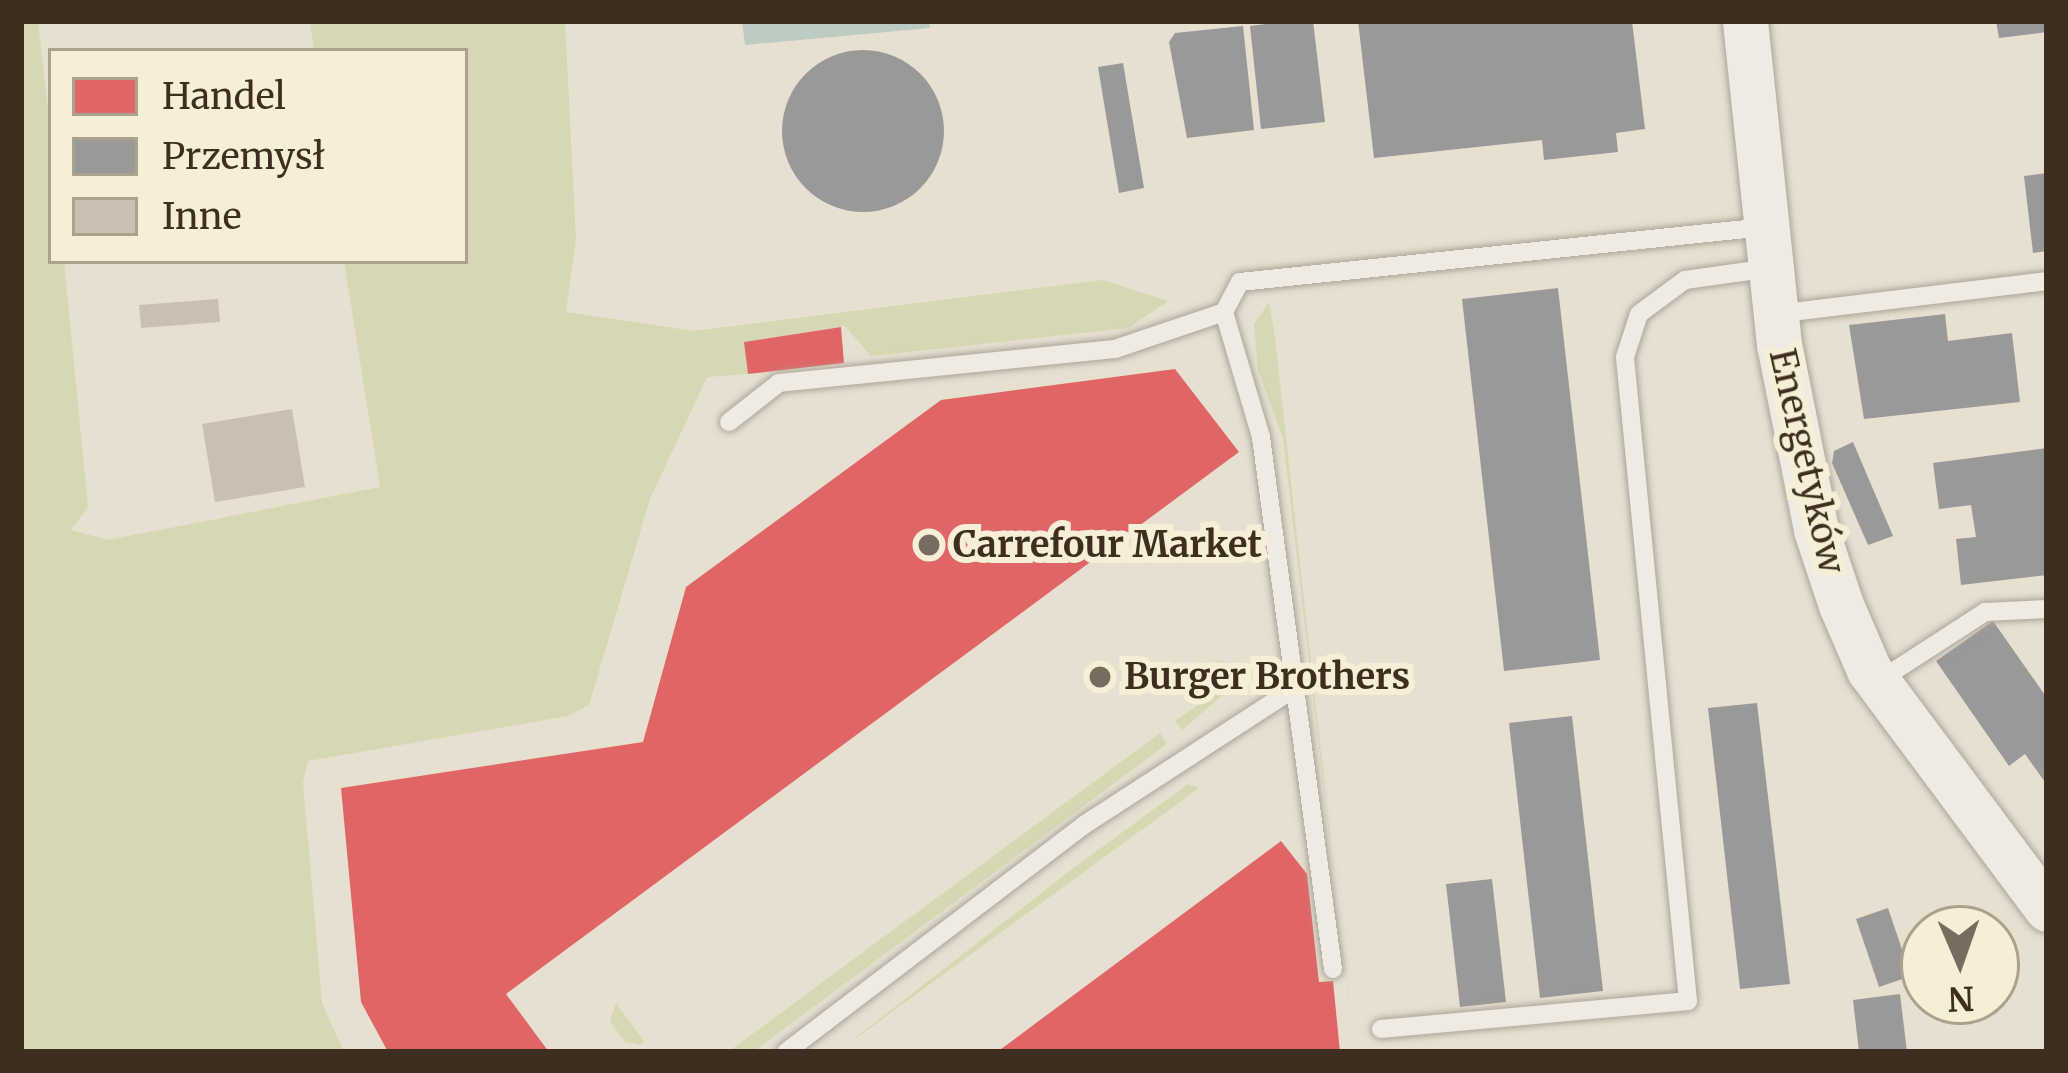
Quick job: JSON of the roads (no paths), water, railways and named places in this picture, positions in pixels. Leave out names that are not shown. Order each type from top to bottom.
[{"type":"street","name":"Energetyków","points":[[1745,21],[1775,314],[1816,530],[1877,682],[2047,909]]},
{"type":"lane","points":[[729,422],[778,383],[1115,350],[1224,312],[1240,282],[1767,247]]},
{"type":"lane","points":[[1382,1029],[1688,1001],[1625,357],[1639,314],[1685,280],[1767,247]]},
{"type":"lane","points":[[1775,314],[2047,281]]},
{"type":"lane","points":[[1224,312],[1262,437],[1290,691],[1333,969]]},
{"type":"lane","points":[[1877,682],[1985,612],[2047,609]]},
{"type":"lane","points":[[786,1052],[1084,825],[1290,691]]},
{"type":"place","name":"Carrefour Market","points":[[929,545]]},
{"type":"place","name":"Burger Brothers","points":[[1100,677]]}]
